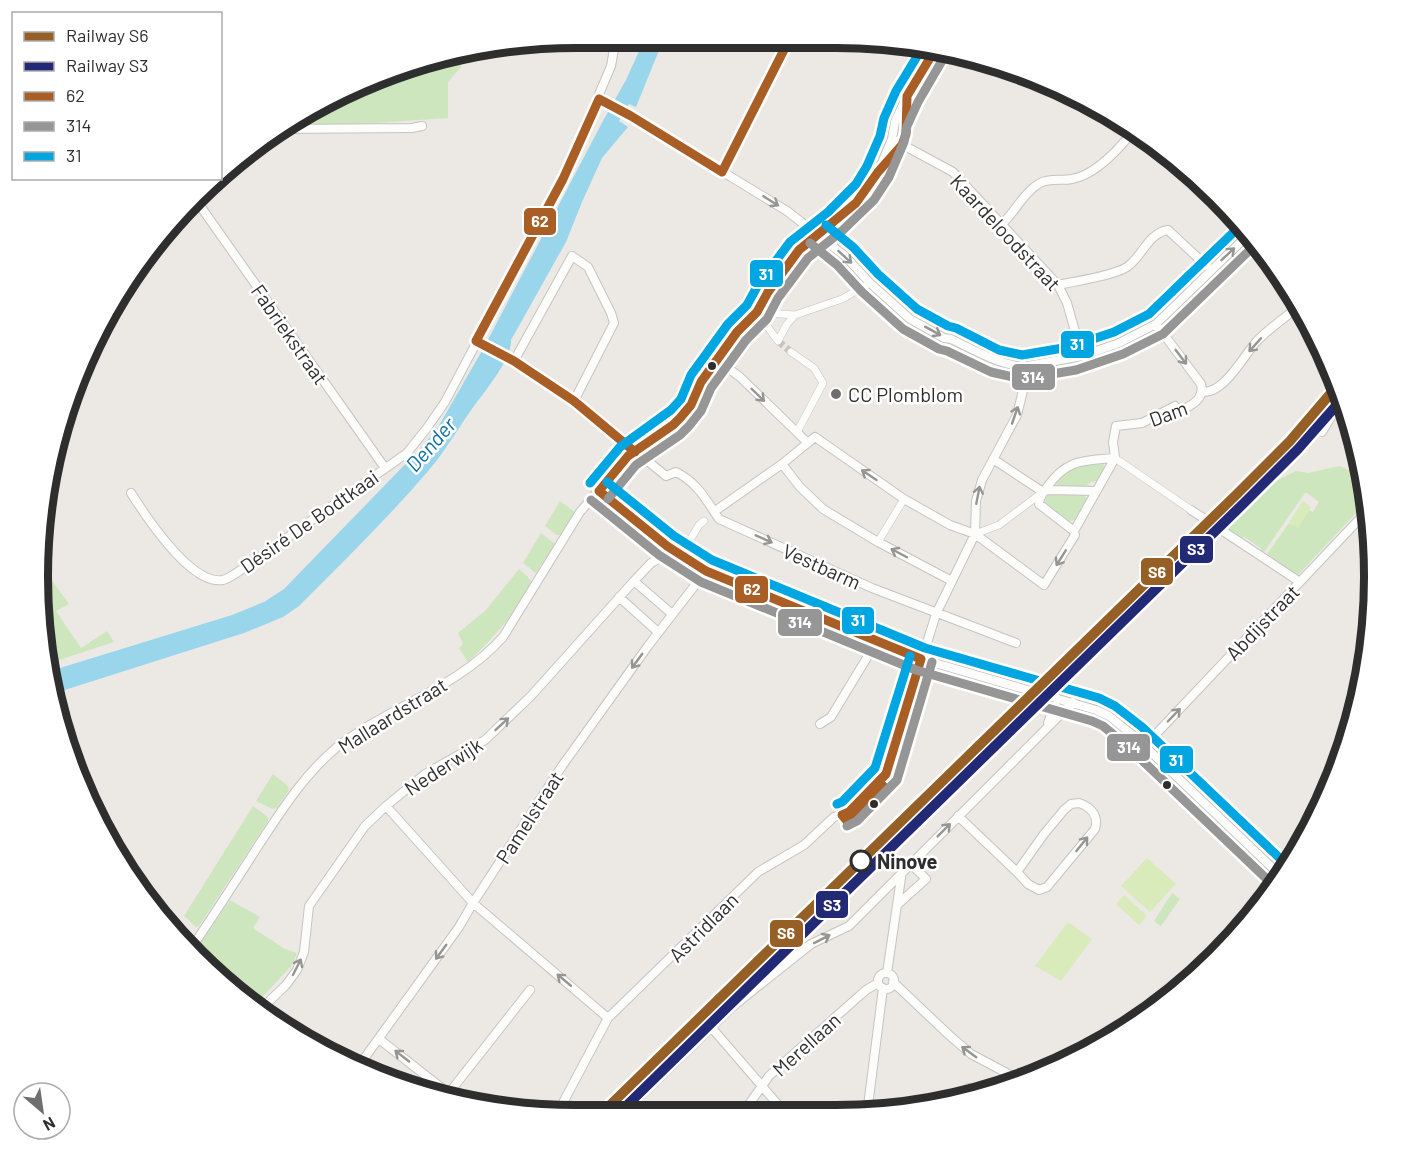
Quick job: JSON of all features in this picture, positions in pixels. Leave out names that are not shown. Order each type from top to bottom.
[{"type":"street","name":"Désiré De Bodtkaai","points":[[131,493],[158,534],[179,555],[202,575],[223,580],[248,566],[407,453],[445,402],[606,102],[614,48]]},
{"type":"street","points":[[722,172],[785,48]]},
{"type":"street","points":[[878,172],[892,139],[895,122],[931,57]]},
{"type":"street","points":[[878,172],[902,145],[906,134],[908,96]]},
{"type":"street","points":[[606,102],[785,210],[845,256],[870,283],[910,319],[944,338],[951,339],[1004,364],[1022,368],[1082,356],[1119,343],[1156,324],[1243,240]]},
{"type":"street","points":[[296,129],[422,126]]},
{"type":"street","points":[[1002,224],[1035,186],[1043,181],[1081,177],[1104,161],[1128,137]]},
{"type":"street","name":"Kaardeloodstraat","points":[[892,139],[953,172],[1058,285],[1067,303],[1082,356]]},
{"type":"street","name":"Mallaardstraat","points":[[195,942],[303,780],[320,762],[350,738],[466,670],[490,652],[518,615],[572,523],[628,456],[673,426],[680,418],[691,405],[698,386],[737,332],[757,312],[768,292],[799,250],[856,203],[878,172]]},
{"type":"street","name":"Fabriekstraat","points":[[200,206],[385,468]]},
{"type":"street","points":[[1058,285],[1109,274],[1128,267],[1157,234],[1168,230],[1211,270]]},
{"type":"street","points":[[513,362],[572,256],[588,267],[614,323],[574,401]]},
{"type":"street","points":[[757,312],[795,315],[842,299],[870,283]]},
{"type":"street","points":[[1203,392],[1212,391],[1229,377],[1257,341],[1293,311]]},
{"type":"street","points":[[757,312],[778,341],[795,315]]},
{"type":"street","name":"Dam","points":[[1115,458],[1113,442],[1116,426],[1142,423],[1175,406],[1179,412],[1201,398],[1203,392],[1201,384],[1156,324]]},
{"type":"street","name":"Vestbarm","points":[[478,342],[574,401],[666,476],[676,472],[685,476],[699,490],[710,516],[872,588],[1016,643]]},
{"type":"street","points":[[791,352],[814,368],[823,383],[797,432]]},
{"type":"street","points":[[717,360],[740,377],[797,432],[904,499],[950,525],[975,534],[1044,585],[1074,536],[1074,531],[1095,491],[1115,458]]},
{"type":"street","points":[[921,659],[936,614],[975,534],[976,501],[981,480],[1017,415],[1029,366]]},
{"type":"street","points":[[1322,432],[1336,408]]},
{"type":"street","points":[[678,552],[699,525],[812,440]]},
{"type":"street","points":[[1074,531],[1039,504],[1039,499],[1053,478],[1072,463],[1115,458],[1300,582]]},
{"type":"street","points":[[993,459],[1044,492],[1095,491]]},
{"type":"street","points":[[782,464],[800,487],[823,509],[878,542],[951,580]]},
{"type":"street","points":[[599,491],[706,571],[921,659],[1073,702],[1109,716],[1144,746],[1275,870]]},
{"type":"street","points":[[975,534],[999,525],[1044,492]]},
{"type":"street","points":[[878,542],[904,499]]},
{"type":"street","name":"Abdijstraat","points":[[1144,746],[1360,518]]},
{"type":"street","name":"Nederwijk","points":[[267,1004],[297,970],[304,952],[309,906],[365,826],[425,774],[484,740],[531,696],[634,580],[651,564],[678,552]]},
{"type":"street","name":"Pamelstraat","points":[[363,1060],[459,927],[561,766],[658,632],[706,571]]},
{"type":"street","points":[[634,580],[672,614]]},
{"type":"street","points":[[619,597],[658,632]]},
{"type":"street","points":[[820,724],[831,717],[877,641]]},
{"type":"street","name":"Astridlaan","points":[[562,1105],[608,1018],[758,872],[804,845],[834,817],[849,812],[886,774],[921,659]]},
{"type":"street","points":[[1047,727],[1057,698]]},
{"type":"street","points":[[631,1105],[732,1007],[811,944],[849,926],[1073,702]]},
{"type":"street","points":[[958,816],[1017,872],[1020,878],[1035,889],[1044,888],[1095,829],[1096,816],[1086,805],[1079,802],[1068,807],[1044,834],[1017,872]]},
{"type":"street","points":[[386,806],[473,903],[608,1018]]},
{"type":"street","points":[[897,905],[926,879],[910,863]]},
{"type":"street","points":[[887,973],[902,871]]},
{"type":"street","points":[[887,973],[949,1035],[971,1053],[1011,1075]]},
{"type":"street","points":[[868,1104],[881,986],[879,975],[887,973]]},
{"type":"street","points":[[881,986],[888,988],[894,982]]},
{"type":"street","name":"Merellaan","points":[[749,1105],[769,1076],[866,990],[881,986]]},
{"type":"street","points":[[451,1090],[530,990]]},
{"type":"street","points":[[711,1028],[778,1105]]},
{"type":"street","points":[[379,1038],[439,1087]]},
{"type":"green space","points":[[460,61],[461,67],[448,82],[448,118],[347,125],[305,124],[374,88]]},
{"type":"green space","points":[[1103,464],[1105,468],[1098,481],[1091,482],[1085,487],[1058,486],[1056,483],[1071,470]]},
{"type":"green space","points":[[1339,466],[1354,472],[1359,509],[1298,575],[1267,554],[1289,523],[1298,527],[1309,510],[1313,512],[1319,502],[1307,493],[1264,552],[1244,537],[1239,539],[1222,525],[1224,521],[1229,522],[1270,484],[1296,471],[1308,473]]},
{"type":"green space","points":[[1050,494],[1084,495],[1087,499],[1076,519],[1067,522],[1045,503],[1046,497]]},
{"type":"green space","points":[[560,501],[575,512],[560,535],[557,535],[545,526]]},
{"type":"green space","points":[[1303,501],[1311,507],[1298,528],[1289,522]]},
{"type":"green space","points":[[541,533],[555,544],[536,573],[523,563]]},
{"type":"green space","points":[[519,569],[532,583],[503,625],[468,662],[459,648],[463,644],[458,633],[486,610]]},
{"type":"green space","points":[[48,575],[69,604],[56,611],[81,648],[107,631],[114,642],[55,661],[49,611]]},
{"type":"green space","points":[[273,774],[288,786],[289,790],[277,808],[272,809],[256,801]]},
{"type":"green space","points":[[253,806],[268,817],[268,821],[199,926],[196,927],[184,916]]},
{"type":"green space","points":[[1147,858],[1176,884],[1150,912],[1121,886]]},
{"type":"green space","points":[[1172,893],[1180,899],[1161,926],[1154,921]]},
{"type":"green space","points":[[1124,895],[1147,916],[1139,925],[1116,904]]},
{"type":"green space","points":[[230,900],[260,917],[253,928],[285,949],[297,953],[292,965],[260,1000],[228,974],[199,946]]},
{"type":"green space","points":[[1068,922],[1092,939],[1061,981],[1035,966]]},
{"type":"water","name":"Dender","points":[[640,48],[660,48],[636,107],[629,104],[619,121],[628,127],[602,158],[566,242],[511,340],[503,365],[441,455],[365,540],[299,606],[283,617],[244,633],[61,691],[56,669],[232,615],[264,602],[284,589],[420,449],[437,429],[483,349],[626,80]]},
{"type":"tunnel","points":[[778,341],[791,352]]},
{"type":"rail line","name":"S6","points":[[610,1105],[1237,494],[1290,441],[1331,393]]},
{"type":"rail line","name":"S3","points":[[627,1105],[1245,502],[1298,449],[1336,406]]},
{"type":"transit line","name":"62","points":[[722,172],[785,48]]},
{"type":"transit line","name":"31","points":[[590,483],[620,447],[671,410],[681,399],[691,375],[728,324],[747,305],[758,285],[790,242],[828,212],[856,184],[880,136],[884,118],[896,91],[918,55]]},
{"type":"transit line","name":"62","points":[[599,491],[628,456],[680,418],[691,405],[701,382],[737,332],[757,312],[768,292],[799,250],[856,203],[878,172],[902,145],[906,134],[907,96],[931,57]]},
{"type":"transit line","name":"314","points":[[608,499],[636,465],[680,435],[689,426],[701,411],[711,388],[746,340],[767,319],[778,298],[808,258],[843,230],[874,200],[889,177],[918,102],[943,59]]},
{"type":"transit line","name":"62","points":[[599,99],[722,172]]},
{"type":"transit line","name":"62","points":[[476,341],[563,179],[599,99]]},
{"type":"transit line","name":"31","points":[[826,225],[853,247],[878,274],[917,309],[999,350],[1022,355],[1069,347],[1114,332],[1149,314],[1235,231]]},
{"type":"transit line","name":"314","points":[[810,243],[837,265],[862,292],[903,329],[939,349],[991,372],[1022,379],[1076,370],[1123,354],[1163,334],[1250,249]]},
{"type":"transit line","name":"62","points":[[476,341],[514,361],[574,401],[635,452]]},
{"type":"transit line","name":"31","points":[[607,482],[674,536],[712,560],[925,648],[1099,698],[1115,706],[1142,727],[1281,860]]},
{"type":"transit line","name":"62","points":[[599,491],[667,546],[706,571],[921,659]]},
{"type":"transit line","name":"314","points":[[591,500],[659,555],[701,582],[916,670],[1103,726],[1126,745],[1268,880]]},
{"type":"transit line","name":"31","points":[[837,804],[842,802],[875,768],[910,656]]},
{"type":"transit line","name":"62","points":[[879,782],[884,787],[848,822],[842,815],[849,812],[886,774],[921,659]]},
{"type":"transit line","name":"314","points":[[847,826],[857,821],[897,780],[932,662]]},
{"type":"place","name":"CC Plomblom","points":[[836,394]]},
{"type":"place","name":"Ninove","points":[[861,861]]}]
